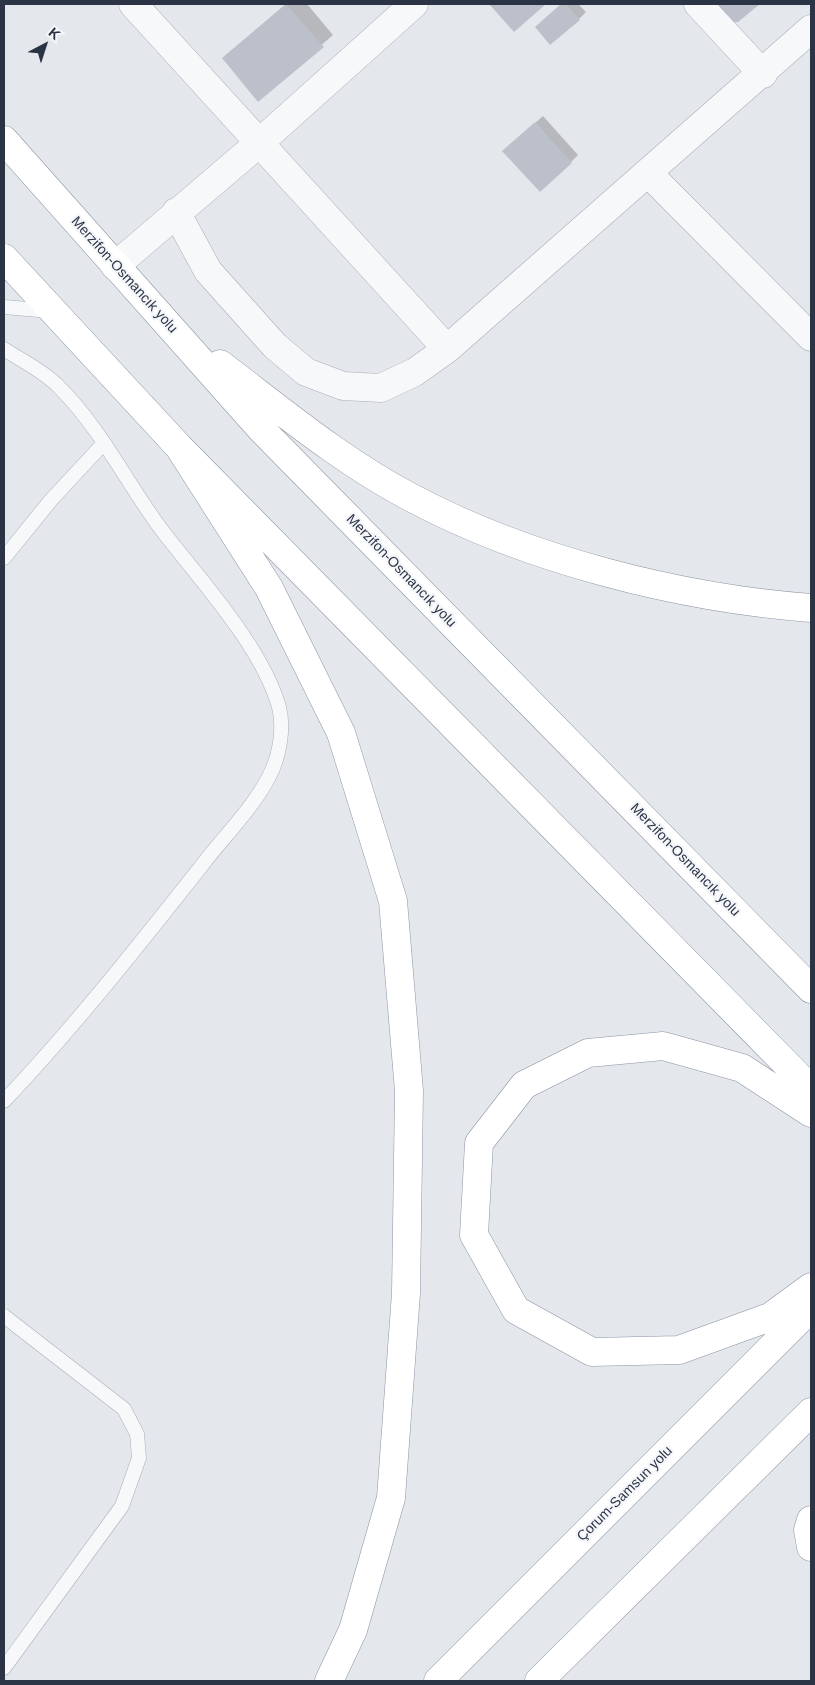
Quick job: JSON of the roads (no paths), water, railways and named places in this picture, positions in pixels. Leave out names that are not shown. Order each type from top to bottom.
[{"type":"highway","name":"Merzifon-Osmancık yolu","points":[[4,140],[261,429],[811,989]]},
{"type":"highway","points":[[4,258],[51,311],[179,447],[811,1089]]},
{"type":"highway","points":[[171,328],[341,455],[412,498],[490,534],[627,577],[702,594],[811,608]]},
{"type":"highway","points":[[179,447],[269,588],[341,733],[393,901],[408,1091],[406,1293],[390,1498],[353,1630],[329,1681]]},
{"type":"highway","points":[[811,1113],[742,1068],[663,1046],[588,1053],[524,1086],[479,1143],[474,1235],[516,1310],[592,1352],[680,1350],[770,1317],[811,1287]]},
{"type":"highway","name":"Çorum-Samsun yolu","points":[[438,1681],[811,1308]]},
{"type":"highway","points":[[539,1681],[811,1412]]},
{"type":"highway","points":[[811,1520],[808,1530],[811,1547]]},
{"type":"street","points":[[133,4],[258,144],[447,348]]},
{"type":"street","points":[[116,266],[176,212],[258,144],[414,4]]},
{"type":"street","points":[[698,4],[763,74]]},
{"type":"street","points":[[176,212],[208,271],[275,346],[306,372],[343,386],[381,388],[415,372],[447,348],[763,74],[811,29]]},
{"type":"street","points":[[648,173],[811,337]]},
{"type":"lane","points":[[4,307],[51,311]]},
{"type":"lane","points":[[4,349],[42,371],[73,402],[156,522],[237,628],[251,650],[279,707],[280,738],[273,767],[257,795],[157,921],[38,1065],[4,1101]]},
{"type":"lane","points":[[4,558],[50,500],[103,444]]},
{"type":"lane","points":[[4,1316],[124,1409],[137,1434],[139,1458],[122,1506],[4,1668]]}]
